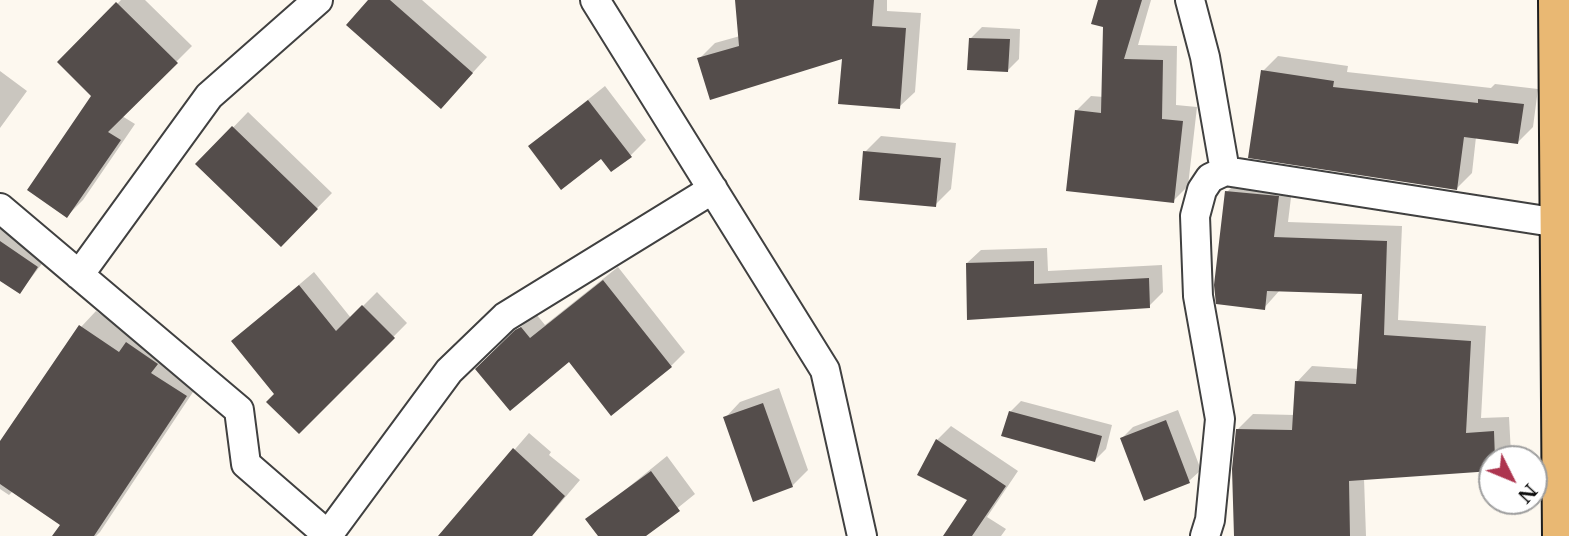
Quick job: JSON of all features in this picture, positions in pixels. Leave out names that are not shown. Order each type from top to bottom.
[{"type":"main road","points":[[1558,0],[1562,536]]},
{"type":"street","points":[[79,275],[209,96],[318,0]]},
{"type":"street","points":[[595,0],[825,370],[862,536]]},
{"type":"street","points":[[1190,0],[1205,57],[1225,171]]},
{"type":"street","points":[[1205,536],[1210,520],[1220,419],[1199,296],[1195,216],[1202,190],[1210,178],[1225,171],[1559,223]]},
{"type":"street","points":[[0,208],[239,410],[246,464],[329,535],[449,371],[505,317],[713,189]]},
{"type":"building","points":[[368,0],[390,0],[473,73],[441,109],[346,25]]},
{"type":"building","points":[[735,0],[874,0],[872,26],[906,28],[900,109],[838,104],[842,59],[710,100],[697,58],[739,46]]},
{"type":"building","points":[[1098,0],[1142,0],[1124,59],[1163,60],[1162,119],[1183,121],[1174,203],[1066,191],[1075,110],[1101,113],[1103,27],[1091,24]]},
{"type":"building","points":[[116,2],[178,63],[108,132],[121,140],[67,218],[27,190],[91,96],[57,62]]},
{"type":"building","points":[[969,38],[1010,39],[1008,72],[967,70]]},
{"type":"building","points":[[1261,70],[1334,81],[1333,87],[1478,103],[1478,99],[1524,104],[1518,144],[1464,137],[1457,190],[1248,158]]},
{"type":"building","points":[[588,100],[632,157],[611,172],[601,159],[561,190],[528,146]]},
{"type":"building","points":[[232,126],[318,209],[281,247],[195,164]]},
{"type":"building","points":[[863,151],[941,158],[936,207],[859,200]]},
{"type":"building","points":[[1225,191],[1279,196],[1274,237],[1387,241],[1384,335],[1471,341],[1466,433],[1494,431],[1494,445],[1478,445],[1478,472],[1349,481],[1350,536],[1234,536],[1232,469],[1236,429],[1292,430],[1295,381],[1356,384],[1362,294],[1267,291],[1265,310],[1216,304],[1214,285]]},
{"type":"building","points":[[0,241],[38,267],[20,294],[0,281]]},
{"type":"building","points":[[1034,261],[1034,284],[1149,278],[1150,308],[967,320],[966,263]]},
{"type":"building","points":[[603,280],[672,367],[611,416],[569,362],[510,411],[475,369],[515,330],[521,327],[530,338]]},
{"type":"building","points":[[299,285],[336,331],[362,305],[395,338],[299,434],[266,402],[274,394],[231,341]]},
{"type":"building","points":[[79,325],[119,352],[126,342],[158,364],[151,373],[187,396],[94,536],[52,536],[60,525],[0,484],[0,441]]},
{"type":"building","points":[[763,403],[793,487],[753,502],[723,417]]},
{"type":"building","points":[[1009,411],[1102,436],[1095,462],[1001,436]]},
{"type":"building","points":[[1166,420],[1190,483],[1144,501],[1120,438]]},
{"type":"building","points":[[936,439],[1006,486],[972,536],[943,536],[967,500],[917,475]]},
{"type":"building","points":[[513,448],[565,496],[532,536],[438,536]]},
{"type":"building","points":[[651,471],[680,511],[646,536],[598,536],[585,519]]}]
